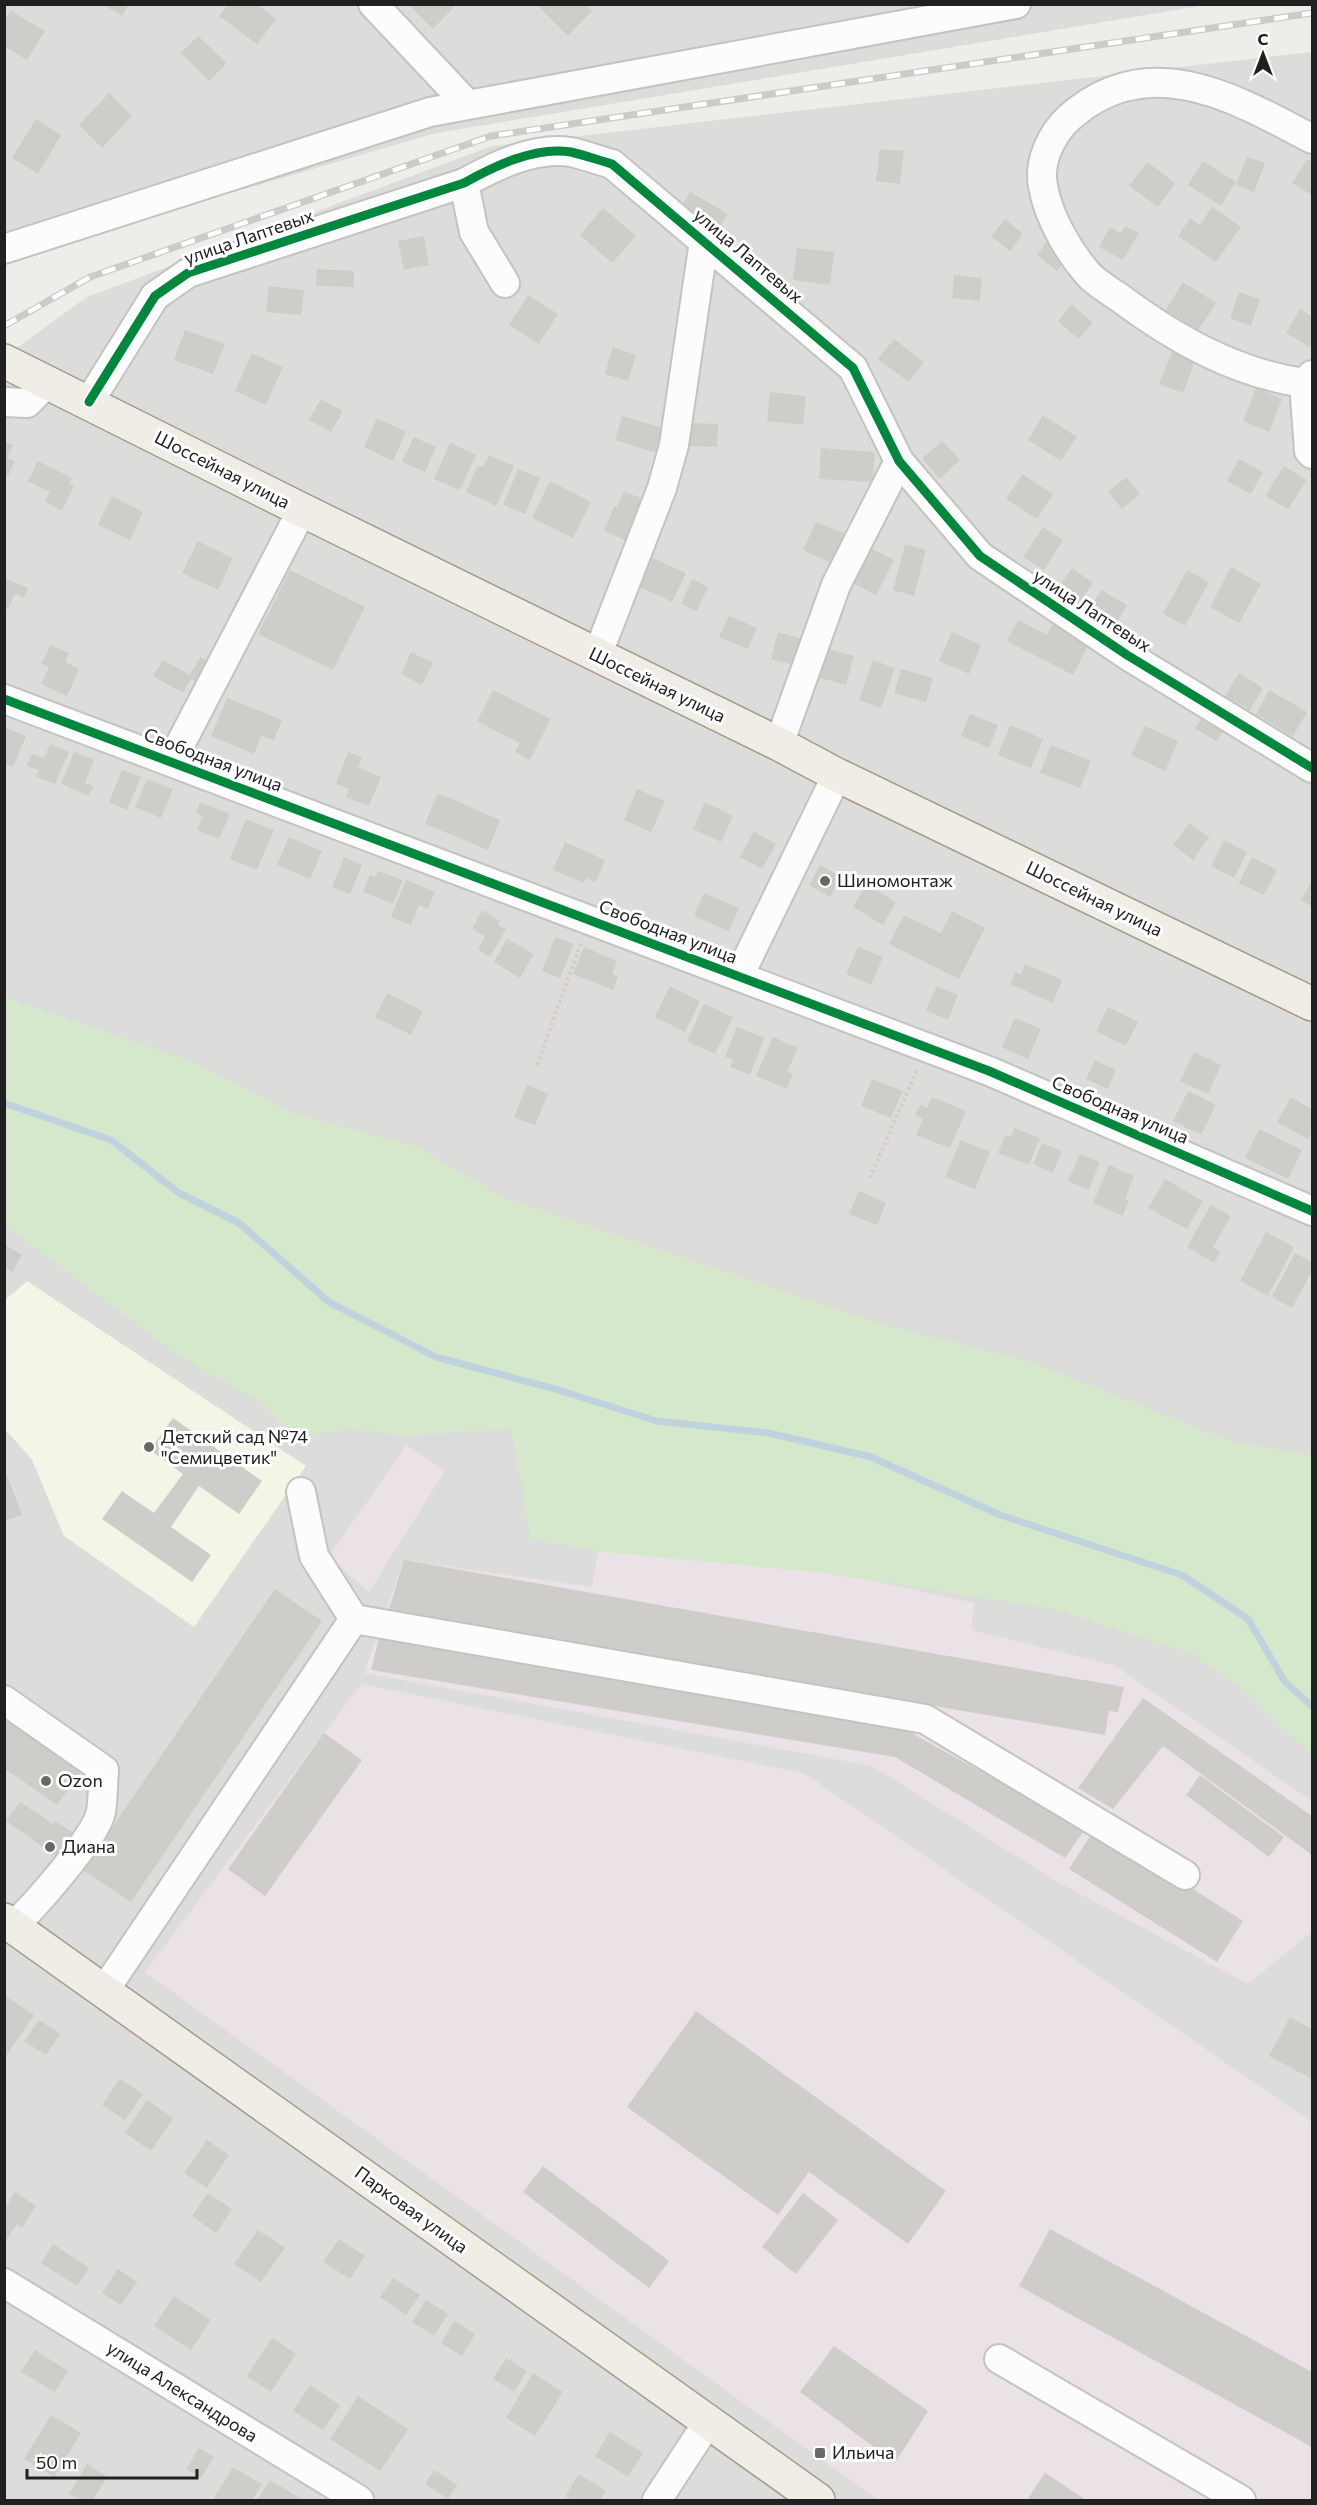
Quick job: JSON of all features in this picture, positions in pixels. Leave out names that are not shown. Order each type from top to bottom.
[{"type":"main road","name":"Шоссейная улица","points":[[4,361],[779,744],[837,775],[1312,1004]]},
{"type":"main road","name":"Парковая улица","points":[[8,1923],[818,2500]]},
{"type":"street","points":[[4,249],[430,112],[1016,4]]},
{"type":"street","points":[[385,10],[468,105]]},
{"type":"street","points":[[1312,139],[1242,102],[1203,88],[1174,83],[1130,86],[1089,101],[1058,128],[1044,159],[1042,184],[1053,221],[1089,275],[1160,328],[1225,362],[1289,381],[1308,379],[1309,451],[1312,454]]},
{"type":"street","name":"улица Лаптевых","points":[[89,402],[156,296],[188,273],[464,183],[491,169],[527,155],[569,152],[612,164],[853,368],[899,461],[980,556],[1127,655],[1312,768]]},
{"type":"street","points":[[464,183],[474,231],[505,283]]},
{"type":"street","name":"улица Лаптевых","points":[[597,656],[662,488],[674,445],[704,241]]},
{"type":"street","points":[[4,402],[27,403],[48,382]]},
{"type":"street","points":[[779,744],[836,585],[899,461]]},
{"type":"street","points":[[171,762],[302,510]]},
{"type":"street","name":"Свободная улица","points":[[4,699],[989,1071],[1312,1211]]},
{"type":"street","points":[[739,976],[837,775]]},
{"type":"street","points":[[301,1492],[314,1556],[354,1620],[925,1719],[1185,1875]]},
{"type":"street","points":[[104,1991],[354,1620]]},
{"type":"street","points":[[4,1700],[104,1770],[100,1813],[79,1849],[28,1912],[8,1923]]},
{"type":"street","name":"улица Александрова","points":[[4,2283],[359,2500]]},
{"type":"street","points":[[999,2359],[1241,2500]]},
{"type":"street","points":[[657,2500],[708,2422]]},
{"type":"path","points":[[537,1065],[589,920]]},
{"type":"path","points":[[870,1178],[927,1047]]},
{"type":"shaded area","points":[[5,5],[1206,5],[436,133],[5,259]]},
{"type":"shaded area","points":[[1312,52],[1312,2500],[5,2500],[4,357],[87,297],[492,146]]},
{"type":"shaded area","name":"Детский сад №74 \"Семицветик\"","points":[[27,1281],[306,1466],[194,1627],[64,1536],[32,1460],[5,1429],[4,1301]]},
{"type":"shaded area","points":[[407,1445],[445,1471],[369,1592],[329,1556]]},
{"type":"shaded area","points":[[599,1546],[802,1565],[974,1603],[971,1630],[1114,1665],[1312,1801],[1312,1932],[1248,1984],[1056,1881],[872,1766],[364,1673],[404,1560],[592,1587]]},
{"type":"shaded area","points":[[361,1684],[804,1773],[1312,2122],[1312,2500],[878,2500],[145,1972]]},
{"type":"green space","points":[[4,997],[191,1061],[295,1114],[415,1146],[505,1198],[882,1324],[1029,1361],[1235,1443],[1312,1455],[1312,1754],[1250,1695],[1193,1654],[1055,1609],[813,1572],[603,1552],[531,1539],[511,1429],[403,1435],[350,1429],[294,1437],[262,1403],[177,1355],[5,1225]]},
{"type":"building","points":[[102,4],[129,4],[122,16]]},
{"type":"building","points":[[228,4],[257,4],[276,19],[257,44],[219,16]]},
{"type":"building","points":[[408,4],[457,4],[433,29]]},
{"type":"building","points":[[536,4],[586,4],[592,11],[568,36]]},
{"type":"building","points":[[11,11],[45,31],[27,60],[4,46],[4,21]]},
{"type":"building","points":[[198,36],[227,63],[209,81],[181,53]]},
{"type":"building","points":[[109,93],[132,116],[102,148],[79,125]]},
{"type":"building","points":[[36,119],[61,135],[38,174],[12,158]]},
{"type":"building","points":[[880,149],[904,151],[900,184],[876,181]]},
{"type":"building","points":[[1247,157],[1265,163],[1254,192],[1236,185]]},
{"type":"building","points":[[1307,159],[1312,162],[1312,195],[1292,183]]},
{"type":"building","points":[[1203,161],[1236,182],[1221,206],[1188,185]]},
{"type":"building","points":[[1147,162],[1175,183],[1158,207],[1129,186]]},
{"type":"building","points":[[690,192],[728,214],[717,232],[679,210]]},
{"type":"building","points":[[1212,207],[1241,227],[1216,262],[1178,236],[1190,218],[1200,225]]},
{"type":"building","points":[[603,208],[636,236],[612,263],[580,235]]},
{"type":"building","points":[[1005,219],[1023,234],[1010,251],[991,236]]},
{"type":"building","points":[[1125,226],[1139,233],[1123,260],[1099,247],[1110,227],[1121,233]]},
{"type":"building","points":[[424,236],[429,265],[404,270],[398,241]]},
{"type":"building","points":[[1050,238],[1070,254],[1057,271],[1037,255]]},
{"type":"building","points":[[797,248],[834,252],[830,285],[793,280]]},
{"type":"building","points":[[317,269],[354,271],[354,287],[316,286]]},
{"type":"building","points":[[954,275],[982,278],[980,301],[952,298]]},
{"type":"building","points":[[1183,282],[1216,303],[1197,332],[1165,311]]},
{"type":"building","points":[[269,286],[304,290],[301,315],[266,312]]},
{"type":"building","points":[[1239,292],[1260,299],[1251,326],[1230,318]]},
{"type":"building","points":[[528,295],[558,314],[539,344],[509,325]]},
{"type":"building","points":[[1072,304],[1093,323],[1078,339],[1058,321]]},
{"type":"building","points":[[1300,309],[1312,317],[1310,347],[1286,333]]},
{"type":"building","points":[[185,330],[225,344],[213,374],[174,360]]},
{"type":"building","points":[[894,339],[924,362],[909,382],[878,359]]},
{"type":"building","points":[[613,347],[636,355],[628,381],[605,374]]},
{"type":"building","points":[[1172,352],[1195,361],[1183,393],[1159,384]]},
{"type":"building","points":[[252,353],[283,367],[266,405],[235,391]]},
{"type":"building","points":[[1256,388],[1282,399],[1269,432],[1243,421]]},
{"type":"building","points":[[770,392],[806,396],[803,425],[767,421]]},
{"type":"building","points":[[321,399],[343,411],[331,432],[309,420]]},
{"type":"building","points":[[1043,415],[1077,437],[1061,461],[1028,440]]},
{"type":"building","points":[[622,416],[667,429],[660,454],[615,440]]},
{"type":"building","points":[[377,418],[406,432],[393,461],[364,447]]},
{"type":"building","points":[[689,423],[718,424],[717,447],[688,446]]},
{"type":"building","points":[[414,437],[436,447],[425,472],[402,462]]},
{"type":"building","points":[[4,441],[13,445],[7,458],[15,461],[8,476],[4,475]]},
{"type":"building","points":[[942,441],[960,460],[940,479],[922,459]]},
{"type":"building","points":[[450,443],[476,455],[460,490],[434,479]]},
{"type":"building","points":[[821,448],[875,452],[873,482],[819,479]]},
{"type":"building","points":[[489,455],[514,466],[496,506],[466,492],[478,465],[483,467]]},
{"type":"building","points":[[1239,459],[1263,472],[1251,494],[1227,481]]},
{"type":"building","points":[[38,461],[72,478],[69,484],[74,486],[62,511],[45,502],[50,492],[28,481]]},
{"type":"building","points":[[1284,466],[1307,480],[1288,509],[1265,496]]},
{"type":"building","points":[[518,469],[540,478],[525,514],[503,505]]},
{"type":"building","points":[[1022,474],[1053,494],[1037,519],[1006,499]]},
{"type":"building","points":[[1126,477],[1140,494],[1122,509],[1108,492]]},
{"type":"building","points":[[550,481],[591,502],[573,538],[532,518]]},
{"type":"building","points":[[624,491],[649,502],[632,543],[604,531],[614,506],[617,507]]},
{"type":"building","points":[[112,496],[143,512],[130,540],[98,525]]},
{"type":"building","points":[[816,522],[846,534],[833,564],[803,550]]},
{"type":"building","points":[[1043,527],[1063,540],[1044,570],[1023,557]]},
{"type":"building","points":[[198,541],[233,558],[218,590],[182,573]]},
{"type":"building","points":[[905,544],[926,550],[914,596],[893,590]]},
{"type":"building","points":[[866,546],[894,560],[876,595],[848,581]]},
{"type":"building","points":[[644,554],[686,573],[672,602],[631,583]]},
{"type":"building","points":[[1231,567],[1261,584],[1239,623],[1210,607]]},
{"type":"building","points":[[1072,568],[1093,583],[1078,604],[1057,589]]},
{"type":"building","points":[[290,570],[365,607],[333,670],[258,634]]},
{"type":"building","points":[[1187,570],[1209,582],[1185,626],[1163,614]]},
{"type":"building","points":[[4,578],[28,588],[24,598],[15,594],[8,609],[4,607]]},
{"type":"building","points":[[692,579],[708,587],[697,611],[681,604]]},
{"type":"building","points":[[1101,590],[1127,605],[1113,629],[1087,614]]},
{"type":"building","points":[[729,616],[757,628],[748,649],[719,637]]},
{"type":"building","points":[[1018,620],[1047,635],[1054,621],[1091,640],[1073,675],[1007,641]]},
{"type":"building","points":[[778,632],[809,641],[802,667],[771,659]]},
{"type":"building","points":[[952,632],[981,645],[969,674],[939,661]]},
{"type":"building","points":[[51,645],[69,653],[65,662],[79,669],[67,696],[41,684],[49,667],[41,664]]},
{"type":"building","points":[[825,648],[854,656],[846,685],[817,677]]},
{"type":"building","points":[[411,652],[433,663],[422,685],[401,674]]},
{"type":"building","points":[[200,657],[212,664],[200,685],[191,679],[183,693],[153,676],[163,660],[190,675]]},
{"type":"building","points":[[873,660],[895,668],[881,708],[859,700]]},
{"type":"building","points":[[901,669],[933,678],[926,702],[894,693]]},
{"type":"building","points":[[1239,673],[1263,688],[1250,710],[1225,696]]},
{"type":"building","points":[[493,690],[551,719],[530,760],[515,752],[520,743],[477,721]]},
{"type":"building","points":[[1269,690],[1307,712],[1293,736],[1256,714]]},
{"type":"building","points":[[227,698],[282,720],[274,740],[261,736],[254,754],[211,736]]},
{"type":"building","points":[[1207,710],[1229,723],[1216,741],[1195,728]]},
{"type":"building","points":[[970,714],[998,725],[989,748],[961,736]]},
{"type":"building","points":[[1010,725],[1043,739],[1031,768],[998,755]]},
{"type":"building","points":[[1145,726],[1178,741],[1165,771],[1131,755]]},
{"type":"building","points":[[4,727],[26,736],[13,767],[4,764]]},
{"type":"building","points":[[50,744],[69,752],[55,784],[36,777],[39,770],[27,766],[32,754],[44,758]]},
{"type":"building","points":[[1051,745],[1091,761],[1080,788],[1040,773]]},
{"type":"building","points":[[74,752],[94,760],[85,783],[93,786],[89,796],[61,784]]},
{"type":"building","points":[[348,752],[362,757],[358,767],[381,777],[369,806],[346,797],[349,789],[336,784]]},
{"type":"building","points":[[122,770],[141,777],[127,810],[109,802]]},
{"type":"building","points":[[147,779],[173,789],[161,818],[135,807]]},
{"type":"building","points":[[637,789],[665,801],[651,832],[624,820]]},
{"type":"building","points":[[438,793],[500,820],[488,850],[425,824]]},
{"type":"building","points":[[200,802],[230,814],[219,839],[197,830],[203,816],[196,813]]},
{"type":"building","points":[[705,802],[733,816],[721,842],[693,829]]},
{"type":"building","points":[[246,819],[274,830],[257,870],[230,859]]},
{"type":"building","points":[[1189,823],[1209,837],[1193,860],[1173,845]]},
{"type":"building","points":[[754,831],[776,844],[762,869],[740,857]]},
{"type":"building","points":[[289,837],[322,851],[310,879],[277,865]]},
{"type":"building","points":[[1224,840],[1247,852],[1234,878],[1211,866]]},
{"type":"building","points":[[565,842],[605,860],[596,882],[586,878],[584,883],[553,870]]},
{"type":"building","points":[[344,857],[362,865],[350,894],[332,887]]},
{"type":"building","points":[[1252,857],[1277,870],[1264,895],[1239,883]]},
{"type":"building","name":"Шиномонтаж","points":[[820,865],[842,877],[830,897],[809,885]]},
{"type":"building","points":[[378,871],[403,880],[393,904],[363,892],[370,875],[375,877]]},
{"type":"building","points":[[406,880],[435,892],[428,909],[419,905],[411,925],[391,917]]},
{"type":"building","points":[[1312,880],[1312,907],[1301,900]]},
{"type":"building","points":[[866,884],[896,902],[883,925],[853,907]]},
{"type":"building","points":[[704,893],[739,908],[729,931],[694,916]]},
{"type":"building","points":[[482,910],[500,921],[498,925],[506,929],[490,957],[478,950],[485,936],[472,929]]},
{"type":"building","points":[[952,911],[985,928],[959,979],[889,944],[904,915],[941,933]]},
{"type":"building","points":[[555,937],[574,944],[560,978],[542,971]]},
{"type":"building","points":[[507,939],[534,954],[520,978],[494,962]]},
{"type":"building","points":[[584,947],[617,961],[612,974],[618,977],[613,990],[573,974]]},
{"type":"building","points":[[858,947],[883,957],[871,985],[846,974]]},
{"type":"building","points":[[1025,964],[1062,980],[1053,1003],[1010,984],[1015,972],[1021,974]]},
{"type":"building","points":[[670,986],[700,1001],[685,1032],[655,1017]]},
{"type":"building","points":[[937,986],[958,995],[948,1020],[926,1010]]},
{"type":"building","points":[[387,993],[423,1011],[411,1035],[375,1017]]},
{"type":"building","points":[[704,1004],[733,1017],[715,1054],[687,1041]]},
{"type":"building","points":[[1108,1007],[1138,1022],[1126,1046],[1096,1031]]},
{"type":"building","points":[[1015,1018],[1041,1029],[1028,1059],[1002,1047]]},
{"type":"building","points":[[737,1027],[764,1038],[750,1075],[730,1067],[733,1059],[725,1057]]},
{"type":"building","points":[[773,1037],[798,1048],[787,1072],[793,1074],[787,1089],[756,1076]]},
{"type":"building","points":[[1194,1052],[1221,1065],[1208,1094],[1180,1081]]},
{"type":"building","points":[[1095,1060],[1116,1070],[1108,1089],[1086,1079]]},
{"type":"building","points":[[872,1079],[903,1091],[891,1118],[861,1106]]},
{"type":"building","points":[[527,1085],[548,1094],[535,1125],[514,1117]]},
{"type":"building","points":[[1188,1091],[1216,1105],[1201,1135],[1173,1121]]},
{"type":"building","points":[[932,1097],[966,1111],[950,1148],[916,1135],[923,1119],[915,1115],[920,1105],[927,1108]]},
{"type":"building","points":[[1291,1097],[1312,1109],[1312,1130],[1308,1139],[1277,1122]]},
{"type":"building","points":[[1014,1128],[1040,1138],[1029,1165],[998,1153],[1005,1135],[1011,1137]]},
{"type":"building","points":[[1259,1129],[1302,1150],[1288,1179],[1245,1158]]},
{"type":"building","points":[[961,1140],[990,1152],[975,1189],[945,1177]]},
{"type":"building","points":[[1042,1143],[1062,1151],[1053,1173],[1033,1164]]},
{"type":"building","points":[[1080,1154],[1100,1162],[1089,1190],[1068,1181]]},
{"type":"building","points":[[1109,1165],[1134,1176],[1125,1199],[1129,1200],[1123,1216],[1093,1203]]},
{"type":"building","points":[[1165,1179],[1203,1201],[1187,1229],[1148,1208]]},
{"type":"building","points":[[859,1191],[886,1203],[877,1225],[849,1214]]},
{"type":"building","points":[[1211,1205],[1231,1216],[1213,1247],[1220,1252],[1214,1263],[1187,1247]]},
{"type":"building","points":[[1266,1232],[1294,1247],[1268,1296],[1240,1281]]},
{"type":"building","points":[[4,1244],[22,1255],[12,1272],[4,1267]]},
{"type":"building","points":[[1295,1253],[1312,1262],[1312,1271],[1292,1308],[1272,1297]]},
{"type":"building","points":[[173,1418],[262,1481],[239,1514],[199,1486],[171,1527],[211,1555],[192,1582],[102,1519],[122,1491],[154,1513],[183,1474],[150,1450]]},
{"type":"building","points":[[4,1467],[22,1515],[4,1521]]},
{"type":"building","points":[[404,1560],[1124,1687],[1118,1712],[1109,1711],[1105,1735],[388,1613]]},
{"type":"building","points":[[275,1589],[322,1621],[131,1902],[83,1870]]},
{"type":"building","points":[[379,1638],[888,1720],[1085,1829],[1065,1858],[895,1757],[371,1670]]},
{"type":"building","points":[[1143,1698],[1312,1816],[1312,1855],[1163,1746],[1113,1809],[1078,1788]]},
{"type":"building","points":[[4,1713],[83,1768],[57,1805],[4,1768]]},
{"type":"building","points":[[324,1733],[362,1760],[265,1896],[228,1869]]},
{"type":"building","points":[[1200,1775],[1284,1837],[1269,1857],[1186,1795]]},
{"type":"building","points":[[20,1802],[53,1824],[55,1821],[77,1835],[60,1859],[6,1821]]},
{"type":"building","points":[[1096,1827],[1243,1921],[1217,1962],[1069,1869]]},
{"type":"building","points":[[4,1995],[34,2015],[6,2056],[4,2055]]},
{"type":"building","points":[[696,2011],[946,2191],[908,2244],[809,2172],[778,2215],[627,2107]]},
{"type":"building","points":[[1290,2017],[1312,2029],[1312,2079],[1269,2056]]},
{"type":"building","points":[[39,2020],[60,2034],[46,2055],[24,2041]]},
{"type":"building","points":[[120,2079],[143,2094],[125,2120],[102,2105]]},
{"type":"building","points":[[147,2100],[173,2118],[151,2151],[125,2133]]},
{"type":"building","points":[[207,2140],[229,2155],[207,2188],[184,2173]]},
{"type":"building","points":[[543,2166],[669,2261],[649,2288],[523,2192]]},
{"type":"building","points":[[15,2192],[36,2206],[22,2228],[17,2224],[4,2243],[4,2204],[7,2205]]},
{"type":"building","points":[[208,2193],[232,2209],[216,2233],[192,2216]]},
{"type":"building","points":[[803,2193],[838,2220],[796,2274],[762,2247]]},
{"type":"building","points":[[1050,2229],[1312,2372],[1312,2447],[1019,2286]]},
{"type":"building","points":[[258,2230],[285,2248],[261,2282],[234,2264]]},
{"type":"building","points":[[339,2239],[365,2256],[350,2279],[323,2262]]},
{"type":"building","points":[[53,2244],[89,2268],[77,2286],[41,2263]]},
{"type":"building","points":[[118,2269],[137,2282],[121,2305],[102,2293]]},
{"type":"building","points":[[393,2278],[420,2295],[406,2315],[380,2297]]},
{"type":"building","points":[[174,2296],[211,2320],[191,2350],[154,2326]]},
{"type":"building","points":[[426,2300],[448,2314],[434,2336],[412,2322]]},
{"type":"building","points":[[454,2321],[475,2334],[462,2356],[441,2343]]},
{"type":"building","points":[[272,2338],[296,2354],[271,2392],[247,2376]]},
{"type":"building","points":[[834,2346],[928,2411],[895,2463],[800,2392]]},
{"type":"building","points":[[35,2350],[68,2371],[55,2392],[21,2372]]},
{"type":"building","points":[[506,2358],[527,2371],[514,2392],[493,2379]]},
{"type":"building","points":[[533,2373],[563,2392],[535,2436],[506,2418]]},
{"type":"building","points":[[310,2385],[340,2405],[323,2430],[293,2411]]},
{"type":"building","points":[[358,2396],[408,2429],[380,2471],[330,2439]]},
{"type":"building","points":[[51,2415],[81,2433],[54,2477],[24,2459]]},
{"type":"building","points":[[610,2432],[643,2453],[628,2477],[595,2456]]},
{"type":"building","points":[[199,2448],[214,2457],[201,2478],[186,2469]]},
{"type":"building","points":[[87,2464],[107,2477],[93,2500],[80,2500],[69,2494]]},
{"type":"building","points":[[233,2467],[262,2484],[252,2500],[214,2498]]},
{"type":"building","points":[[434,2470],[457,2485],[448,2499],[425,2484]]},
{"type":"building","points":[[1045,2473],[1086,2500],[1027,2500]]},
{"type":"building","points":[[579,2474],[606,2491],[600,2500],[572,2500],[565,2496]]},
{"type":"building","points":[[270,2480],[303,2500],[257,2500]]},
{"type":"waterway","points":[[4,1103],[111,1140],[179,1193],[239,1223],[329,1302],[436,1357],[555,1389],[657,1421],[769,1433],[871,1457],[1000,1515],[1182,1575],[1248,1619],[1285,1682],[1312,1706]]},
{"type":"railway","points":[[4,326],[90,277],[491,136],[1312,13]]},
{"type":"cycle path","points":[[89,402],[155,296],[188,273],[464,183],[502,164],[529,155],[557,151],[586,156],[612,164],[853,368],[899,461],[980,556],[1127,655],[1312,768]]},
{"type":"cycle path","points":[[4,699],[989,1071],[1312,1211]]},
{"type":"place","name":"Шиномонтаж","points":[[825,881]]},
{"type":"place","name":"Детский сад №74 \"Семицветик\"","points":[[149,1447]]},
{"type":"place","name":"Ozon","points":[[46,1781]]},
{"type":"place","name":"Диана","points":[[50,1847]]},
{"type":"place","name":"Ильича","points":[[820,2453]]}]
